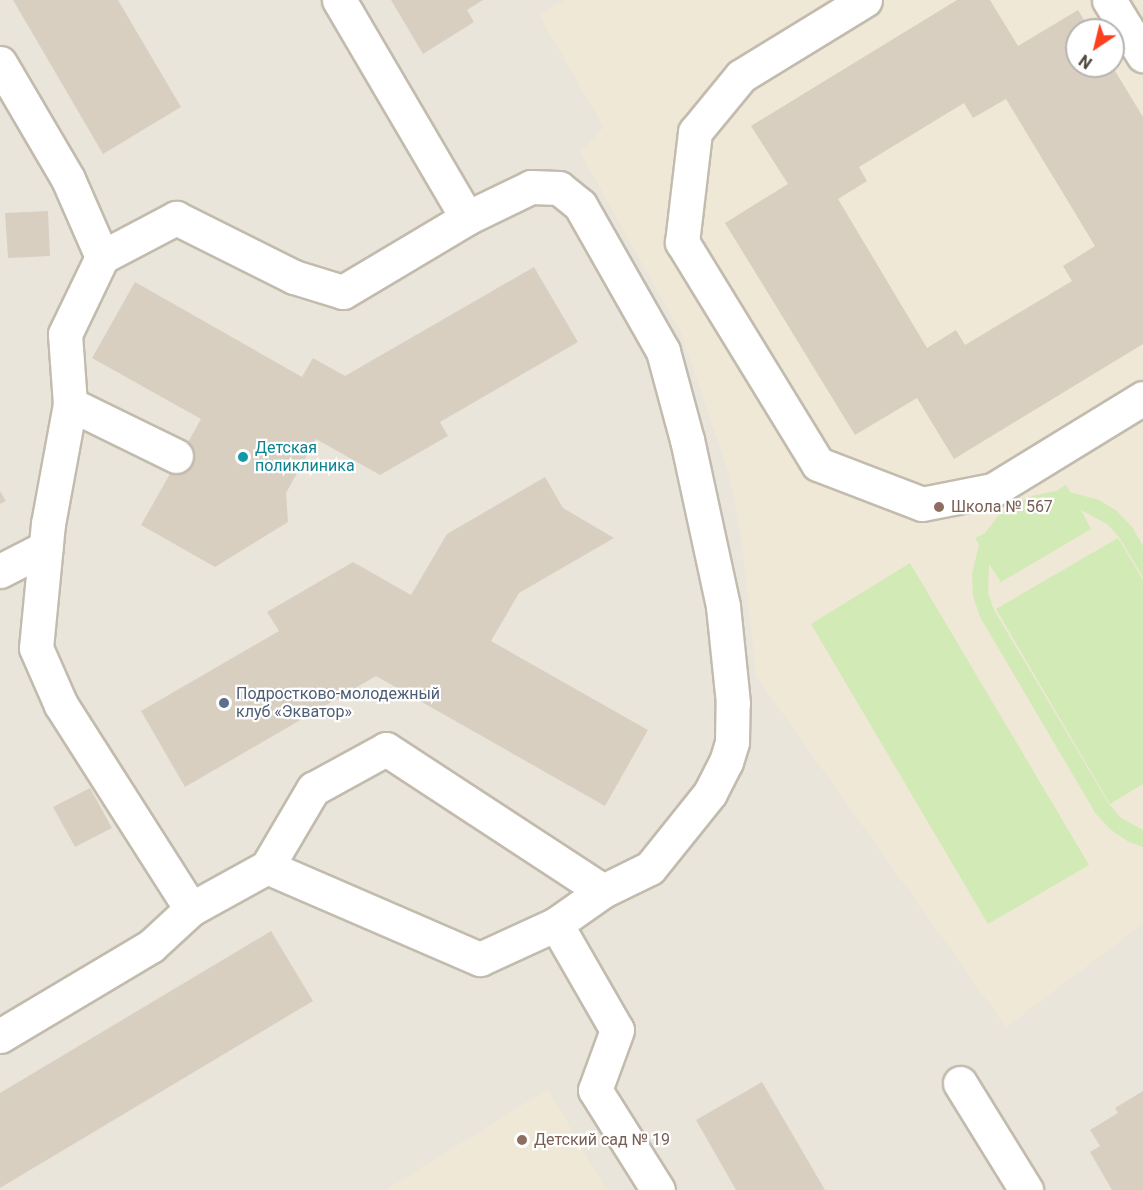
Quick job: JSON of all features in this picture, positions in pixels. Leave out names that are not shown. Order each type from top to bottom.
[{"type":"lane","points":[[339,0],[467,218]]},
{"type":"lane","points":[[865,0],[741,76],[695,132],[682,242],[818,464],[922,504],[993,490],[1143,398]]},
{"type":"lane","points":[[1109,0],[1143,55]]},
{"type":"lane","points":[[0,63],[68,179],[102,257]]},
{"type":"lane","points":[[191,909],[61,705],[36,648],[45,548],[70,404],[65,334],[102,257],[176,218],[294,277],[343,292],[467,218],[531,187],[559,188],[580,205],[663,351],[687,440],[723,606],[733,703],[732,742],[726,762],[710,793],[650,868],[603,891],[556,924],[480,959],[267,867]]},
{"type":"lane","points":[[70,404],[176,456]]},
{"type":"lane","points":[[0,571],[45,548]]},
{"type":"lane","points":[[0,1036],[151,946],[191,909],[267,867],[313,789],[386,749],[603,891]]},
{"type":"lane","points":[[556,924],[617,1030],[595,1090],[658,1190]]},
{"type":"lane","points":[[960,1083],[1026,1190]]},
{"type":"shaded area","points":[[0,0],[1143,0],[1143,1190],[0,1190]]},
{"type":"shaded area","name":"Школа № 567","points":[[565,0],[1143,0],[1143,924],[1006,1027],[756,676],[742,541],[729,474],[681,333],[580,152],[604,127],[539,15]]},
{"type":"shaded area","name":"Детский сад № 19","points":[[548,1089],[606,1190],[386,1190]]},
{"type":"green space","points":[[1066,485],[1070,492],[1099,500],[1117,511],[1132,527],[1143,546],[1143,577],[1119,537],[1107,524],[1081,510],[1091,529],[1001,582],[989,564],[988,593],[994,610],[1109,804],[1121,818],[1143,830],[1143,847],[1129,842],[1111,830],[1096,814],[980,617],[973,596],[972,574],[979,545],[975,538],[985,533],[998,516],[1015,503],[1035,495],[1056,491]]},
{"type":"green space","points":[[1118,538],[1143,580],[1143,784],[1110,804],[996,609]]},
{"type":"green space","points":[[910,563],[1089,865],[988,924],[811,624]]},
{"type":"building","points":[[13,0],[118,0],[181,107],[103,154]]},
{"type":"building","points":[[391,0],[483,0],[467,10],[474,22],[423,54]]},
{"type":"building","points":[[957,0],[990,0],[1018,46],[1078,10],[1083,18],[1065,18],[1065,78],[1119,78],[1143,117],[1143,344],[954,459],[917,398],[855,435],[725,223],[788,184],[751,126]],"holes":[[[1006,99],[1095,246],[1063,266],[1072,281],[965,345],[956,330],[927,348],[838,199],[867,181],[859,167],[964,103],[973,118]]]},
{"type":"building","points":[[48,211],[50,256],[8,258],[5,213]]},
{"type":"building","points":[[534,267],[578,342],[440,422],[448,436],[380,475],[316,439],[286,493],[288,522],[215,567],[141,525],[201,419],[92,358],[135,282],[302,377],[313,358],[345,376]]},
{"type":"building","points":[[545,477],[563,508],[614,538],[519,593],[491,641],[648,730],[605,806],[376,676],[185,787],[141,711],[279,631],[267,612],[353,562],[411,595],[447,534]]},
{"type":"building","points":[[0,491],[6,501],[0,504]]},
{"type":"building","points":[[90,788],[112,828],[75,847],[53,807]]},
{"type":"building","points":[[271,931],[313,1001],[0,1188],[0,1093]]},
{"type":"building","points":[[762,1082],[825,1190],[736,1190],[696,1120]]},
{"type":"building","points":[[1143,1091],[1143,1190],[1112,1190],[1090,1152],[1100,1146],[1090,1130],[1118,1113],[1115,1108]]},
{"type":"place","name":"Детская поликлиника","points":[[243,457]]},
{"type":"place","name":"Школа № 567","points":[[939,507]]},
{"type":"place","name":"Подростково-молодежный клуб «Экватор»","points":[[224,703]]},
{"type":"place","name":"Детский сад № 19","points":[[522,1140]]}]
